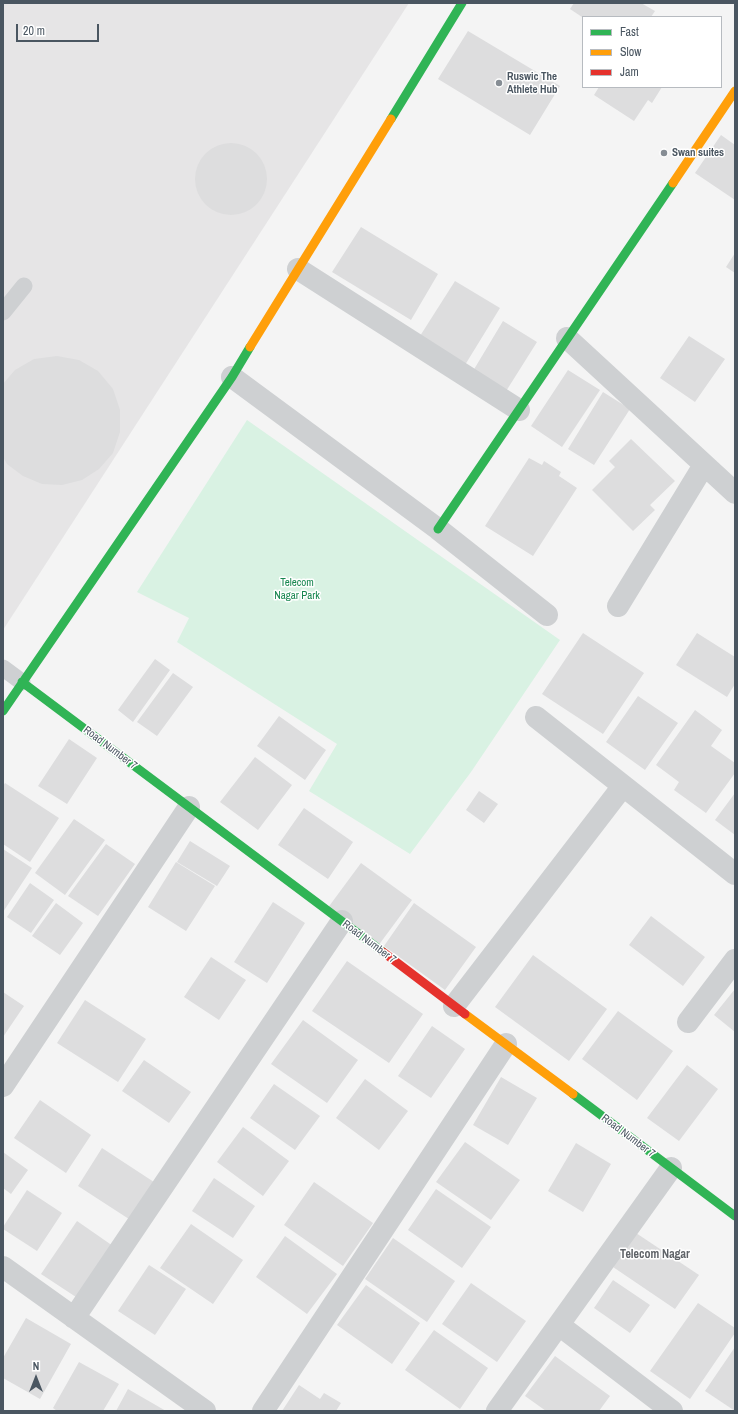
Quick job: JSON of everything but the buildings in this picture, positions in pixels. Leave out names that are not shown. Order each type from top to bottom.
[{"type":"street","points":[[3,711],[232,376],[462,3]]},
{"type":"street","points":[[438,530],[735,91]]},
{"type":"street","points":[[298,269],[518,410]]},
{"type":"street","points":[[567,338],[735,493]]},
{"type":"street","points":[[232,376],[438,530],[547,615]]},
{"type":"street","points":[[618,606],[704,464]]},
{"type":"street","name":"Road Number 7","points":[[22,682],[735,1216]]},
{"type":"street","points":[[536,717],[735,874]]},
{"type":"street","points":[[454,1006],[623,786]]},
{"type":"street","points":[[3,1086],[189,807]]},
{"type":"street","points":[[74,1318],[342,921]]},
{"type":"street","points":[[688,1022],[735,960]]},
{"type":"street","points":[[263,1411],[506,1044]]},
{"type":"street","points":[[497,1411],[672,1168]]},
{"type":"street","points":[[3,1267],[205,1411]]},
{"type":"street","points":[[559,1325],[672,1411]]},
{"type":"lane","points":[[3,312],[24,286]]},
{"type":"lane","name":"Road Number 7","points":[[3,668],[22,682]]},
{"type":"shaded area","points":[[3,3],[409,3],[3,630]]},
{"type":"green space","name":"Telecom Nagar Park","points":[[247,420],[560,640],[471,772],[410,854],[309,791],[337,744],[177,642],[189,618],[137,592]]},
{"type":"traffic: fast","points":[[391,119],[462,3]]},
{"type":"traffic: fast","points":[[438,529],[673,183]]},
{"type":"traffic: fast","points":[[3,711],[232,377],[250,347]]},
{"type":"traffic: fast","points":[[22,682],[383,952]]},
{"type":"traffic: fast","points":[[573,1094],[735,1216]]},
{"type":"traffic: slow","points":[[673,183],[735,91]]},
{"type":"traffic: slow","points":[[250,347],[391,119]]},
{"type":"traffic: slow","points":[[465,1014],[573,1094]]},
{"type":"traffic: jam","points":[[383,952],[465,1014]]},
{"type":"place","name":"Ruswic The Athlete Hub","points":[[499,83]]},
{"type":"place","name":"Swan suites","points":[[664,153]]},
{"type":"district","name":"Telecom Nagar","points":[[655,1255]]}]
